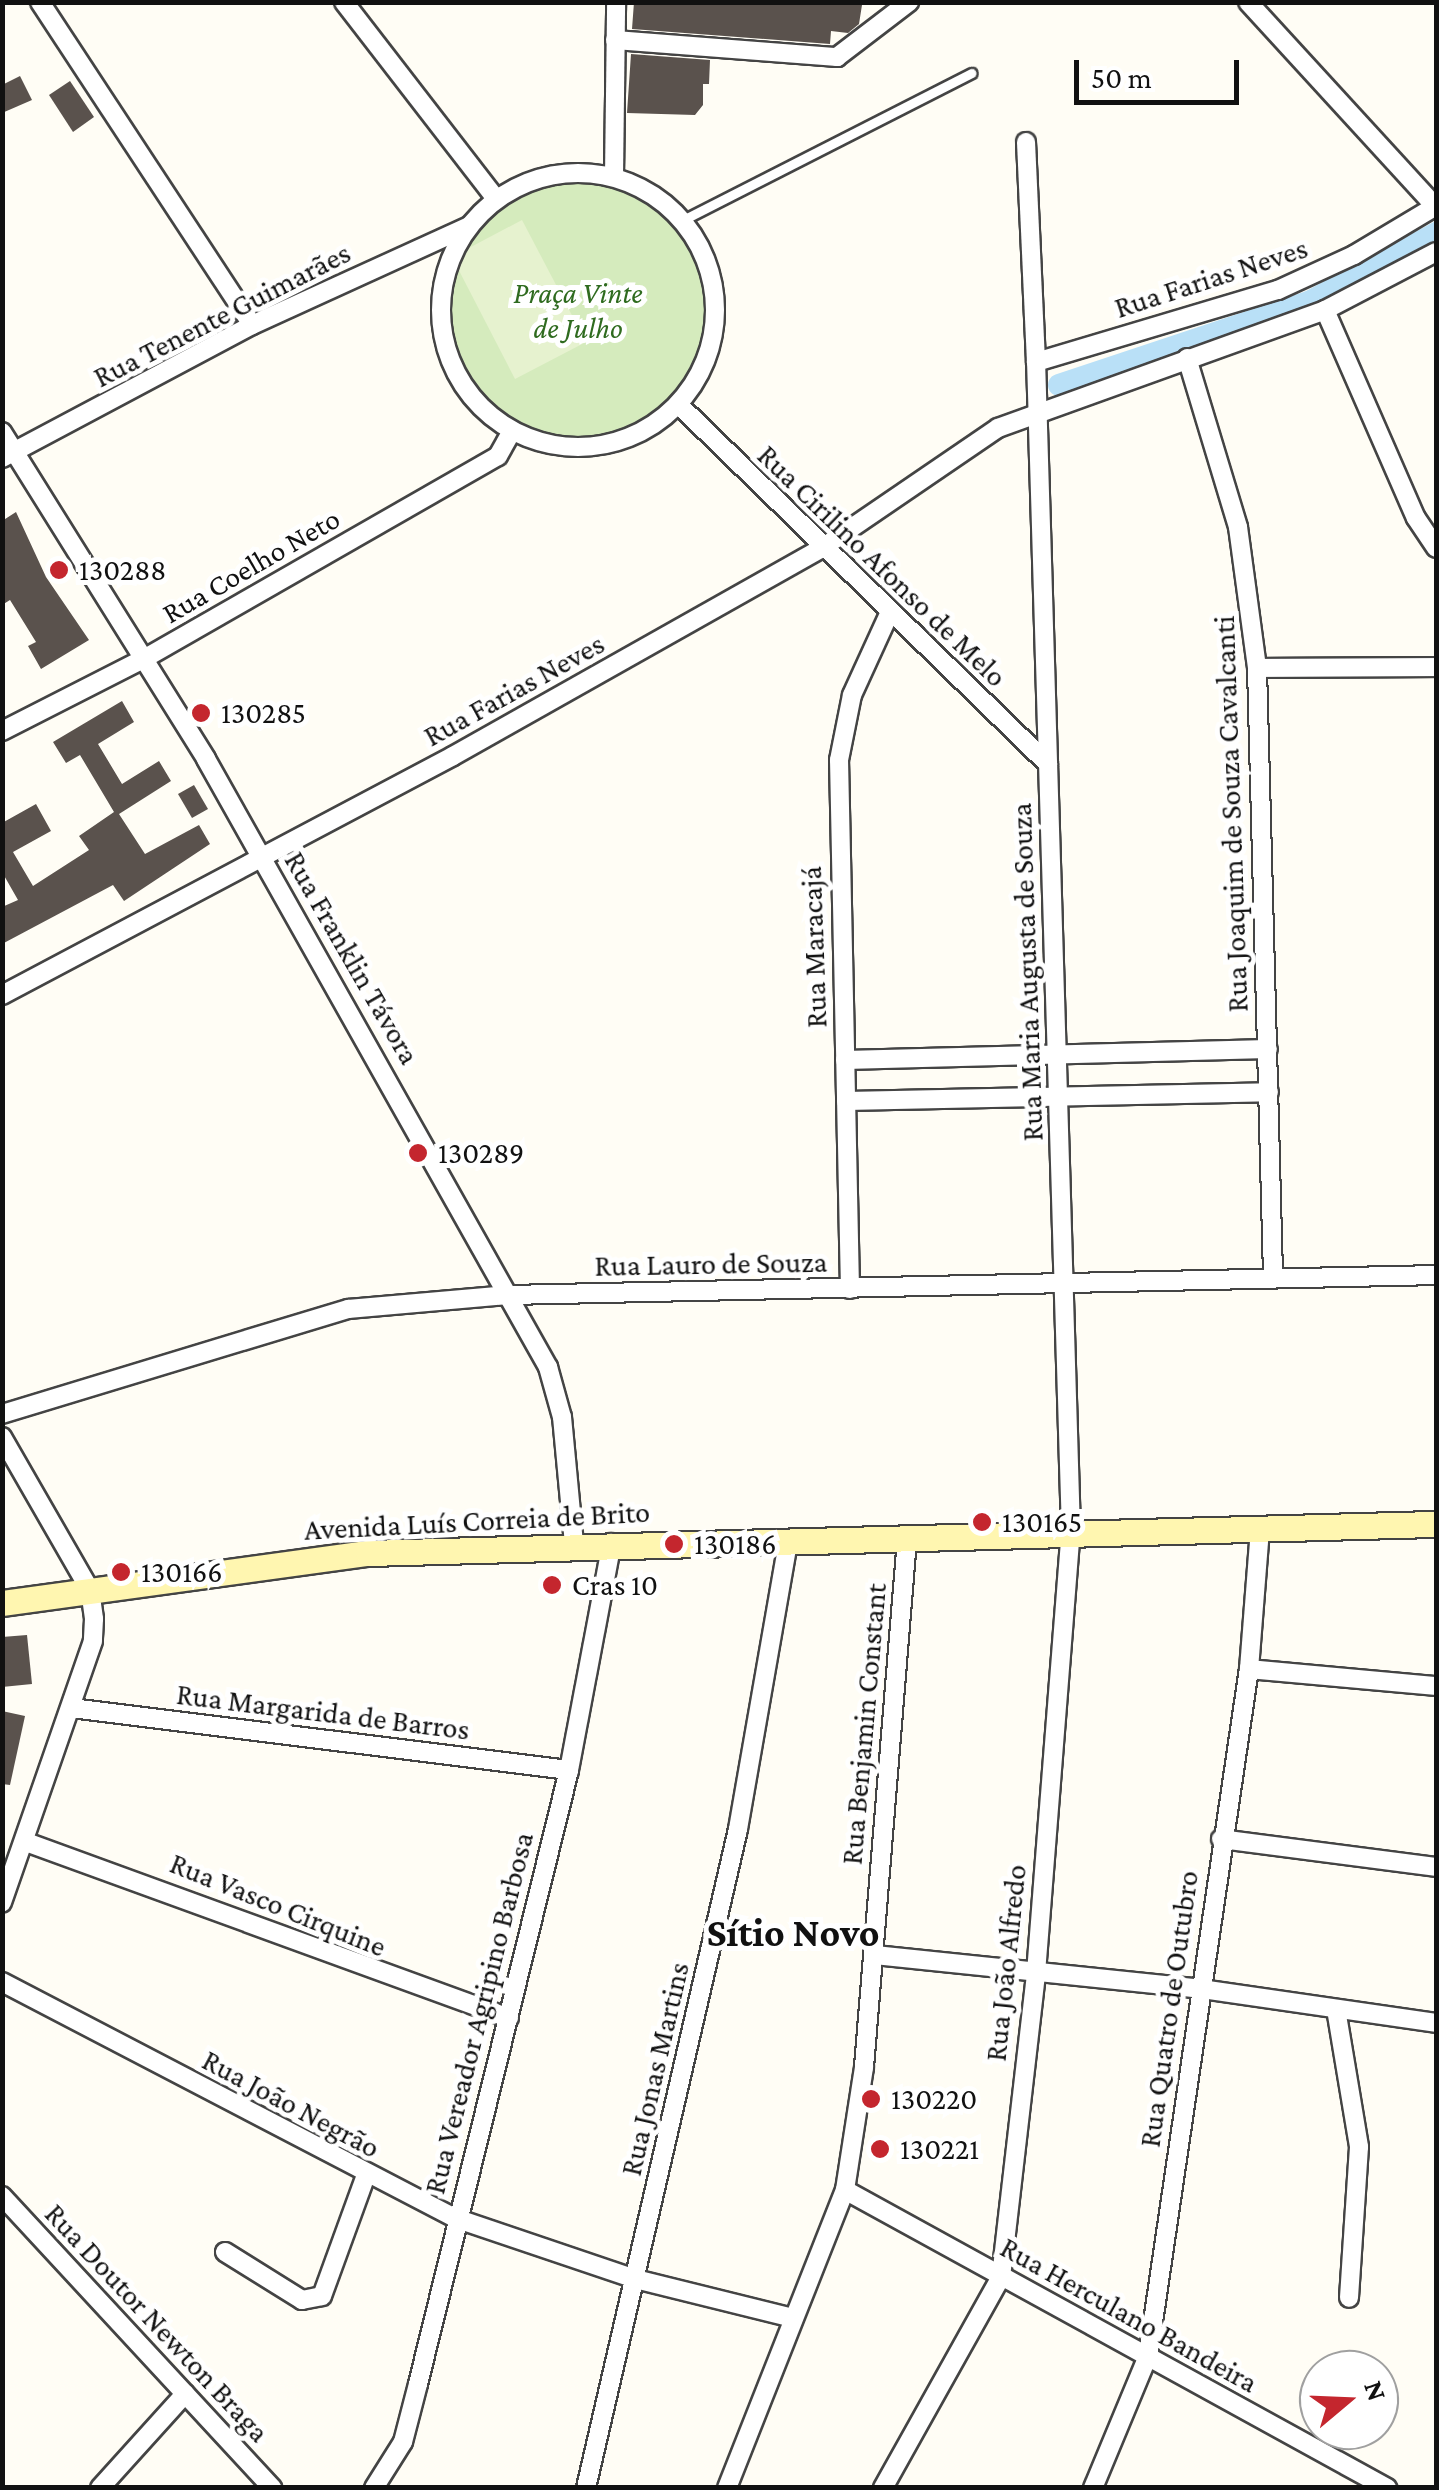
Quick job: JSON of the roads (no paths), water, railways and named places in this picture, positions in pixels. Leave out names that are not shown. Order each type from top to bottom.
[{"type":"main road","name":"Avenida Luís Correia de Brito","points":[[2,1603],[368,1553],[574,1543],[788,1543],[1436,1524]]},
{"type":"street","points":[[40,2],[252,324]]},
{"type":"street","points":[[344,2],[496,198]]},
{"type":"street","points":[[614,177],[616,2]]},
{"type":"street","points":[[614,40],[837,57],[909,2]]},
{"type":"street","points":[[1248,2],[1436,206]]},
{"type":"street","points":[[1026,142],[1038,410]]},
{"type":"street","points":[[614,177],[651,194],[696,240],[713,285],[714,328],[701,372],[679,404],[645,431],[602,446],[554,446],[512,431],[461,382],[441,324],[442,292],[469,226],[496,198],[538,178],[614,177]]},
{"type":"street","name":"Rua Farias Neves","points":[[1036,362],[1278,290],[1354,255],[1436,206]]},
{"type":"street","name":"Rua Tenente Guimarães","points":[[9,455],[252,324],[469,226]]},
{"type":"street","name":"Rua Farias Neves","points":[[2,995],[453,756],[822,548],[942,463],[1038,410],[1324,310],[1436,252]]},
{"type":"street","points":[[1324,310],[1416,518],[1436,548]]},
{"type":"street","name":"Rua Joaquim de Souza Cavalcanti","points":[[1187,358],[1238,526],[1256,668],[1273,1276]]},
{"type":"street","name":"Rua Cirilino Afonso de Melo","points":[[679,404],[822,548],[1048,764]]},
{"type":"street","name":"Rua Maria Augusta de Souza","points":[[1038,410],[1057,1097],[1068,1285],[1071,1532]]},
{"type":"street","name":"Rua Coelho Neto","points":[[2,730],[147,657],[498,456],[512,431]]},
{"type":"street","name":"Rua Franklin Távora","points":[[2,432],[9,455],[147,657],[508,1294],[557,1392],[574,1543]]},
{"type":"street","name":"Rua Maracajá","points":[[850,1289],[839,760],[852,695],[890,612]]},
{"type":"street","points":[[1256,668],[1436,666]]},
{"type":"street","points":[[846,1060],[1268,1049]]},
{"type":"street","points":[[846,1101],[1269,1092]]},
{"type":"street","name":"Rua Lauro de Souza","points":[[2,1414],[348,1309],[508,1294],[1436,1275]]},
{"type":"street","points":[[2,1436],[90,1590],[93,1640],[2,1902]]},
{"type":"street","name":"Rua Quatro de Outubro","points":[[1092,2488],[1148,2356],[1249,1668],[1260,1528]]},
{"type":"street","name":"Rua João Alfredo","points":[[884,2488],[1000,2277],[1036,1973],[1071,1532]]},
{"type":"street","name":"Rua Benjamin Constant","points":[[727,2488],[845,2190],[874,1954],[907,1539]]},
{"type":"street","name":"Rua Vereador Agripino Barbosa","points":[[374,2488],[403,2442],[455,2218],[509,2018],[569,1770],[612,1543]]},
{"type":"street","name":"Rua Jonas Martins","points":[[586,2488],[756,1744],[788,1543]]},
{"type":"street","points":[[1249,1668],[1436,1686]]},
{"type":"street","name":"Rua Margarida de Barros","points":[[71,1708],[569,1770]]},
{"type":"street","points":[[1222,1840],[1436,1867]]},
{"type":"street","name":"Rua Vasco Cirquine","points":[[26,1842],[509,2018]]},
{"type":"street","points":[[874,1954],[1200,1989],[1436,2024]]},
{"type":"street","name":"Rua João Negrão","points":[[2,1982],[455,2218],[635,2279],[793,2318]]},
{"type":"street","points":[[1336,2009],[1359,2147],[1350,2298]]},
{"type":"street","points":[[225,2252],[302,2300],[322,2296],[366,2175]]},
{"type":"street","name":"Rua Herculano Bandeira","points":[[845,2190],[1387,2488]]},
{"type":"street","name":"Rua Doutor Newton Braga","points":[[2,2196],[272,2488]]},
{"type":"street","points":[[100,2488],[186,2394]]},
{"type":"lane","points":[[681,221],[972,73]]},
{"type":"waterway","points":[[1059,385],[1309,302],[1436,233]]},
{"type":"place","name":"130288","points":[[59,570]]},
{"type":"place","name":"130285","points":[[201,713]]},
{"type":"place","name":"130289","points":[[418,1153]]},
{"type":"place","name":"130165","points":[[982,1522]]},
{"type":"place","name":"130186","points":[[674,1544]]},
{"type":"place","name":"130166","points":[[121,1572]]},
{"type":"place","name":"Cras 10","points":[[552,1585]]},
{"type":"place","name":"130220","points":[[871,2099]]},
{"type":"place","name":"130221","points":[[880,2149]]},
{"type":"district","name":"Sítio Novo","points":[[793,1933]]},
{"type":"park label","name":"Praça Vinte de Julho","points":[[578,310]]}]
